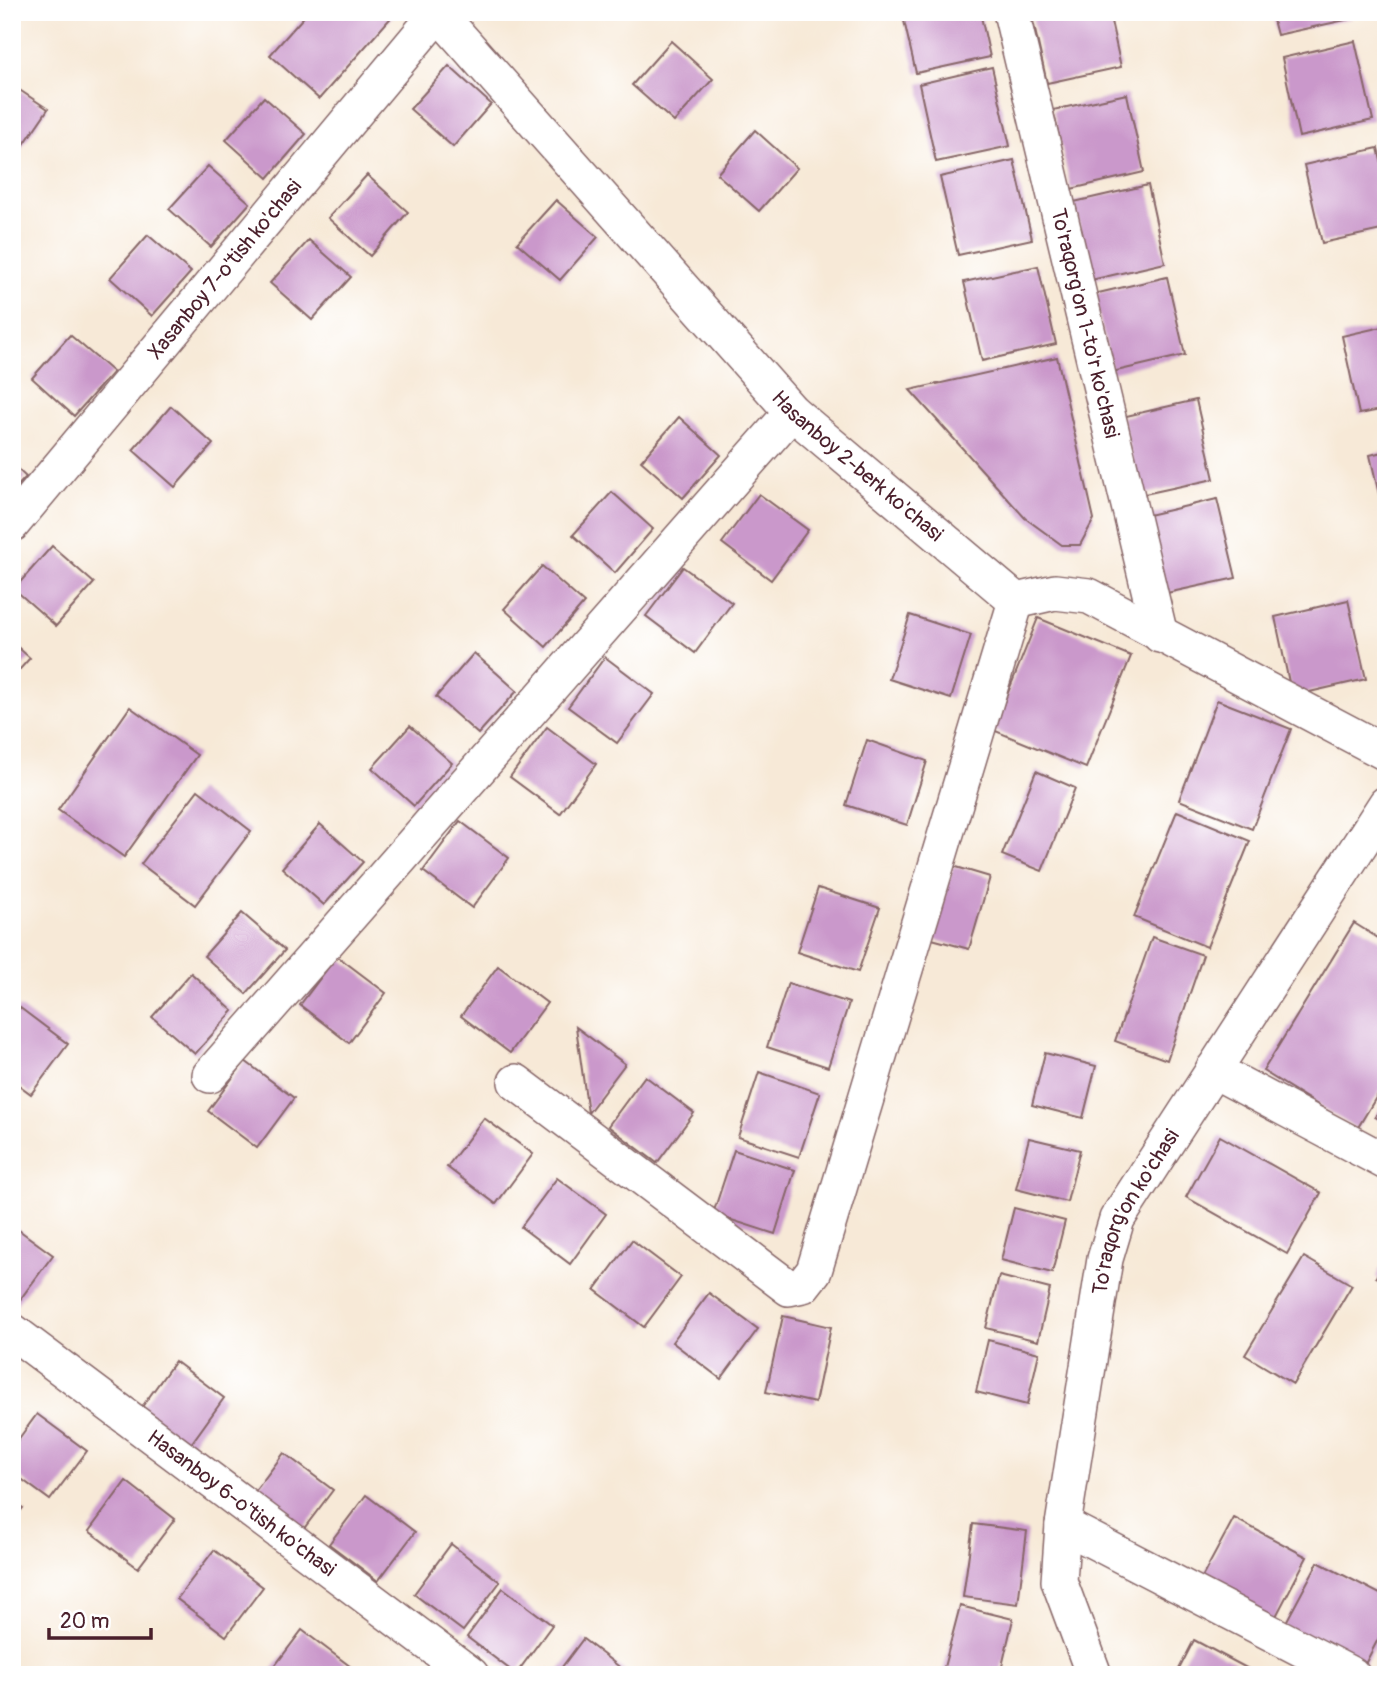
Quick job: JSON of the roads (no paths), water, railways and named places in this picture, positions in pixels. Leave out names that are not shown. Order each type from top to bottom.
[{"type":"street","name":"To'raqorg'on 1-to'r ko'chasi","points":[[1011,12],[1160,635]]},
{"type":"street","name":"Hasanboy 2-berk ko'chasi","points":[[438,13],[792,412],[1016,601]]},
{"type":"street","name":"Xasanboy 7-o'tish ko'chasi","points":[[12,524],[438,13]]},
{"type":"street","points":[[210,1074],[792,412]]},
{"type":"street","points":[[516,1082],[789,1288],[803,1285],[814,1271],[1016,601],[1055,593],[1089,596],[1386,753]]},
{"type":"street","name":"To'raqorg'on ko'chasi","points":[[1094,1675],[1059,1581],[1063,1525],[1105,1259],[1117,1219],[1386,804]]},
{"type":"street","points":[[1213,1070],[1386,1162]]},
{"type":"street","name":"Hasanboy 6-o'tish ko'chasi","points":[[12,1331],[471,1675]]},
{"type":"street","points":[[1063,1525],[1352,1675]]}]
